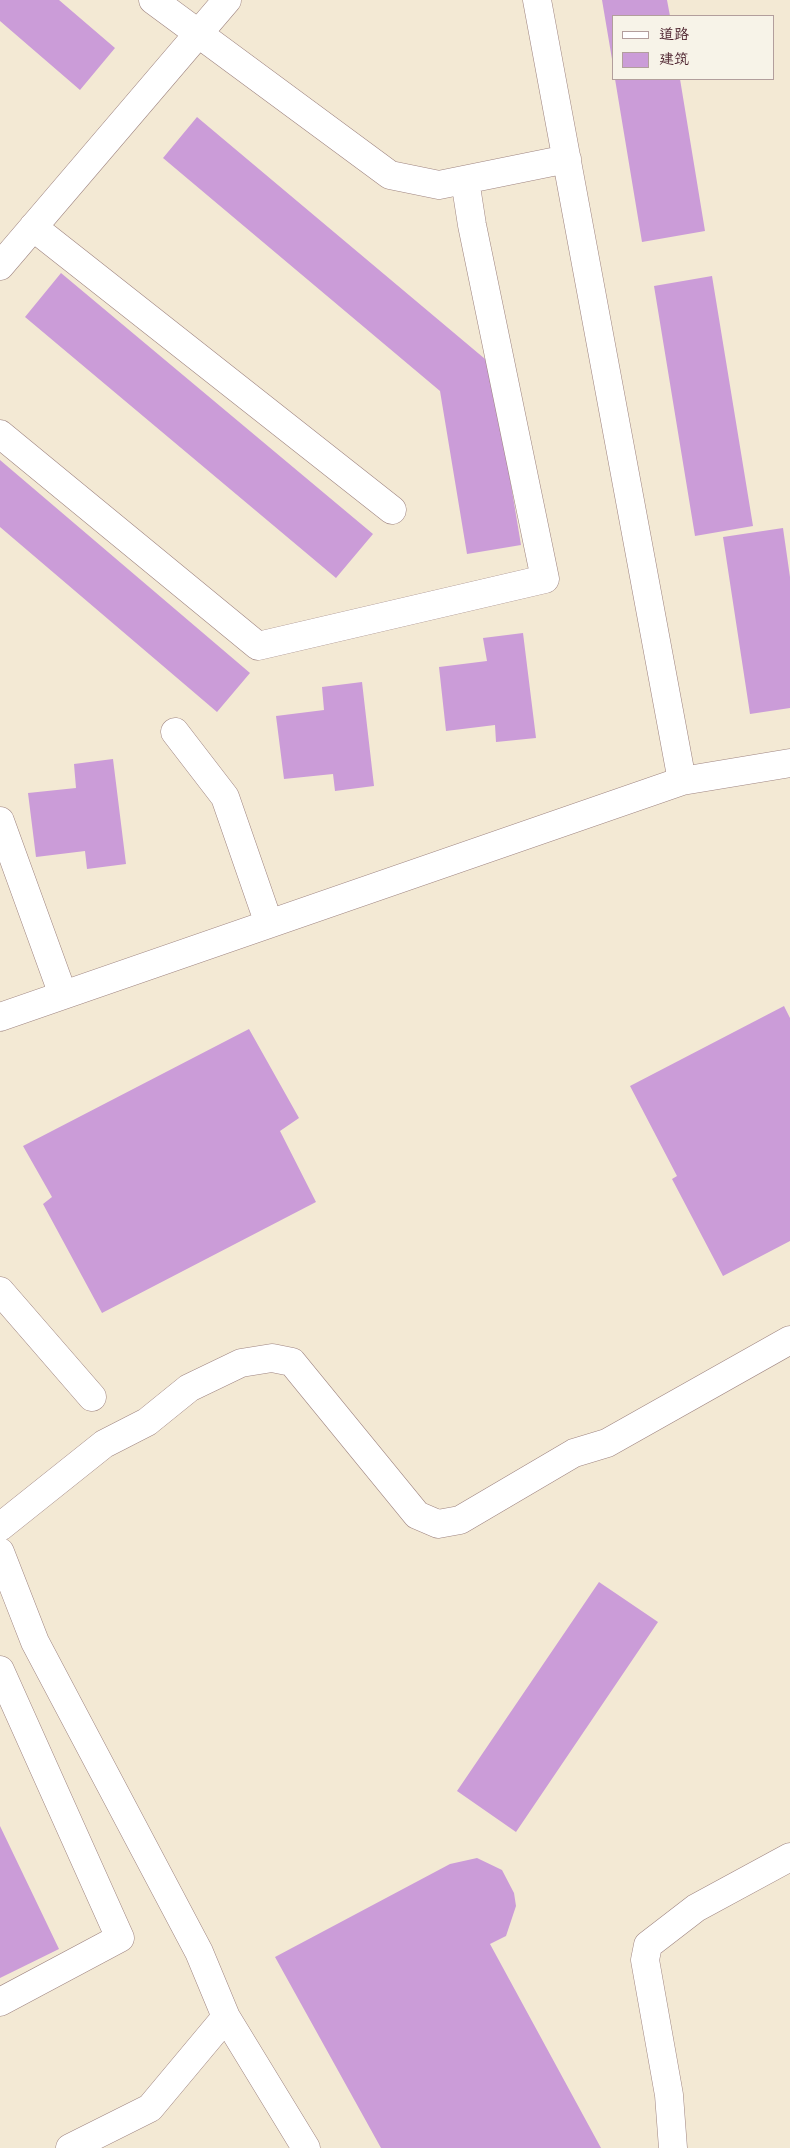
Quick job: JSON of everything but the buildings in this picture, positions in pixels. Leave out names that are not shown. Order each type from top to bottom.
[{"type":"street","points":[[153,0],[165,11],[199,32],[390,175],[438,185],[567,159]]},
{"type":"street","points":[[0,266],[227,0]]},
{"type":"street","points":[[537,0],[682,781]]},
{"type":"street","points":[[0,434],[258,646],[545,580],[464,180]]},
{"type":"street","points":[[33,227],[392,510]]},
{"type":"street","points":[[175,732],[225,797],[270,924]]},
{"type":"street","points":[[0,1016],[682,781],[790,763]]},
{"type":"street","points":[[0,821],[63,995]]},
{"type":"street","points":[[0,1291],[92,1397]]},
{"type":"street","points":[[0,1527],[104,1444],[147,1422],[189,1388],[241,1363],[272,1358],[292,1362],[417,1515],[438,1524],[460,1520],[574,1453],[607,1443],[790,1340]]},
{"type":"street","points":[[0,1552],[35,1642],[199,1952],[226,2016],[306,2148]]},
{"type":"street","points":[[0,1670],[120,1938],[0,2002]]},
{"type":"street","points":[[673,2148],[669,2094],[645,1960],[648,1945],[696,1908],[790,1857]]},
{"type":"street","points":[[70,2148],[150,2108],[226,2016]]}]
